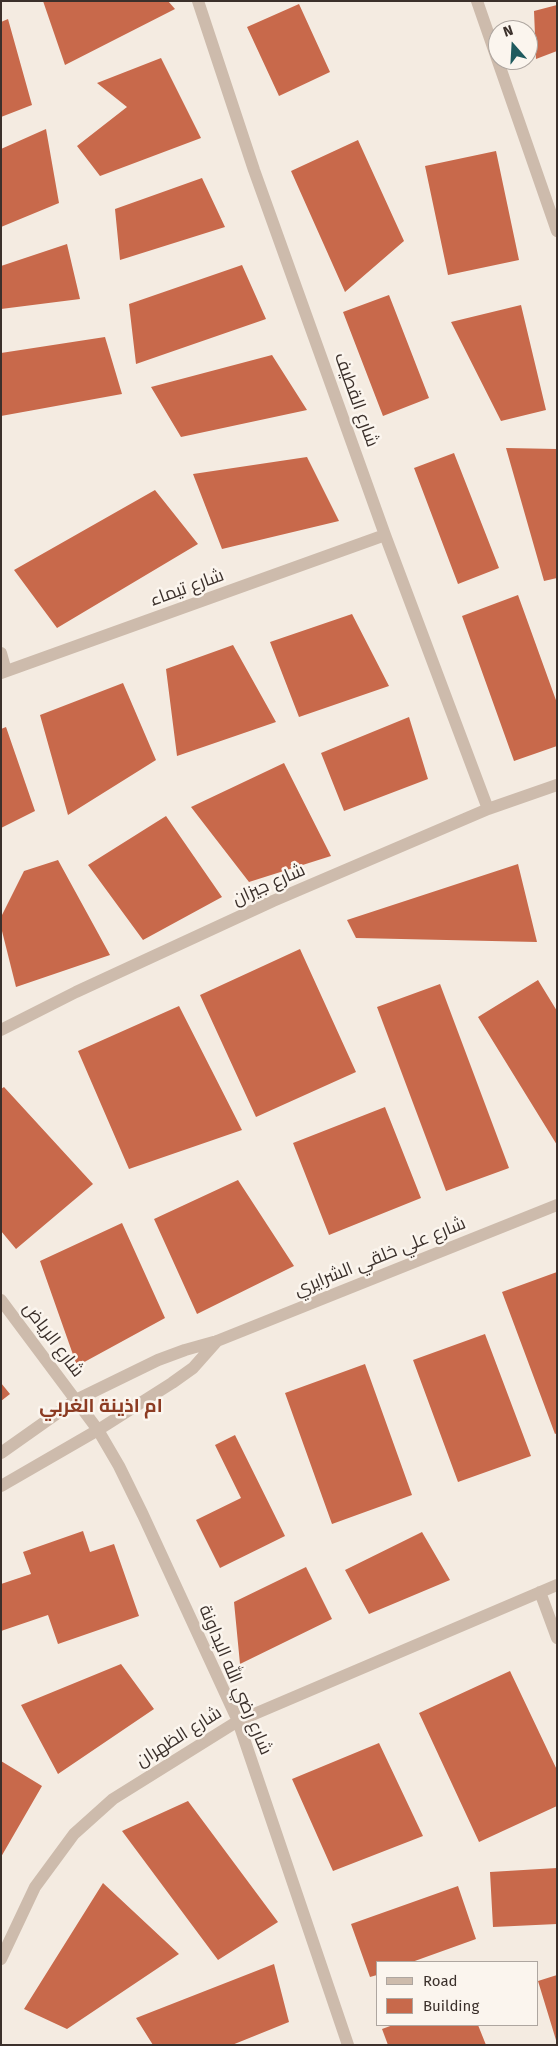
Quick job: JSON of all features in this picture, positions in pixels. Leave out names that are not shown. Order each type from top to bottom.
[{"type":"street","name":"شارع القطيف","points":[[198,1],[254,170],[385,535],[488,809]]},
{"type":"street","points":[[477,1],[554,217],[557,231]]},
{"type":"street","name":"شارع تيماء","points":[[4,672],[385,535]]},
{"type":"street","points":[[1,652],[4,672]]},
{"type":"street","name":"شارع جيزان","points":[[1,1030],[76,992],[273,901],[488,809],[557,785]]},
{"type":"street","name":"شارع علي خلقي الشرايري","points":[[1,1453],[76,1400],[158,1360],[184,1350],[217,1341],[557,1205]]},
{"type":"street","name":"شارع الرياض","points":[[1,1300],[76,1400]]},
{"type":"street","name":"شارع علي خلقي الشرايري","points":[[1,1486],[98,1430],[193,1368],[217,1341]]},
{"type":"street","name":"شارع رضي الله البداونة","points":[[76,1400],[98,1430],[119,1466],[238,1721],[348,2045]]},
{"type":"street","name":"شارع الظهران","points":[[1,1958],[34,1887],[74,1834],[113,1799],[238,1721],[557,1585]]},
{"type":"street","points":[[540,1592],[557,1638]]},
{"type":"building","points":[[43,1],[168,1],[175,9],[65,65]]},
{"type":"building","points":[[299,4],[330,72],[279,96],[247,27]]},
{"type":"building","points":[[557,5],[557,51],[538,58],[538,20],[534,20],[534,11]]},
{"type":"building","points":[[8,19],[32,105],[1,117],[1,22]]},
{"type":"building","points":[[161,58],[201,138],[100,176],[77,146],[127,107],[97,83]]},
{"type":"building","points":[[46,129],[59,203],[1,227],[1,149]]},
{"type":"building","points":[[358,140],[404,241],[345,292],[291,171]]},
{"type":"building","points":[[496,151],[519,260],[448,275],[425,166]]},
{"type":"building","points":[[202,178],[225,227],[120,260],[115,209]]},
{"type":"building","points":[[67,244],[80,299],[1,309],[1,266]]},
{"type":"building","points":[[242,265],[266,319],[136,364],[129,304]]},
{"type":"building","points":[[389,295],[429,398],[383,416],[343,312]]},
{"type":"building","points":[[521,305],[546,410],[501,421],[451,322]]},
{"type":"building","points":[[105,337],[122,394],[1,416],[1,353]]},
{"type":"building","points":[[272,355],[307,410],[181,437],[151,387]]},
{"type":"building","points":[[506,448],[557,449],[557,578],[544,581]]},
{"type":"building","points":[[454,453],[499,568],[458,584],[414,468]]},
{"type":"building","points":[[307,457],[339,521],[222,549],[193,474]]},
{"type":"building","points":[[155,490],[198,544],[57,628],[14,570]]},
{"type":"building","points":[[518,595],[557,703],[557,746],[514,761],[462,616]]},
{"type":"building","points":[[352,614],[389,686],[299,717],[270,642]]},
{"type":"building","points":[[233,645],[276,722],[177,756],[166,669]]},
{"type":"building","points":[[123,683],[156,760],[68,815],[40,715]]},
{"type":"building","points":[[409,717],[428,779],[344,811],[321,753]]},
{"type":"building","points":[[6,727],[35,811],[1,828],[1,729]]},
{"type":"building","points":[[284,763],[331,856],[249,882],[191,807]]},
{"type":"building","points":[[166,816],[222,897],[143,940],[88,865]]},
{"type":"building","points":[[58,860],[110,955],[16,987],[1,927],[1,917],[24,871]]},
{"type":"building","points":[[518,864],[537,942],[356,938],[347,920]]},
{"type":"building","points":[[300,949],[356,1072],[256,1117],[200,995]]},
{"type":"building","points":[[538,980],[557,1011],[557,1145],[478,1017]]},
{"type":"building","points":[[440,984],[509,1168],[446,1191],[377,1007]]},
{"type":"building","points":[[179,1006],[242,1130],[129,1169],[78,1051]]},
{"type":"building","points":[[4,1087],[93,1184],[16,1249],[1,1231],[1,1089]]},
{"type":"building","points":[[385,1107],[421,1198],[329,1235],[293,1143]]},
{"type":"building","points":[[238,1180],[294,1266],[197,1314],[154,1219]]},
{"type":"building","points":[[122,1223],[165,1318],[77,1366],[40,1261]]},
{"type":"building","points":[[557,1272],[557,1433],[555,1434],[502,1292]]},
{"type":"building","points":[[485,1334],[531,1456],[458,1482],[413,1360]]},
{"type":"building","points":[[365,1364],[412,1495],[332,1524],[285,1393]]},
{"type":"building","points":[[1,1383],[10,1394],[1,1401]]},
{"type":"building","points":[[235,1435],[285,1536],[220,1568],[196,1520],[241,1498],[215,1445]]},
{"type":"building","points":[[83,1531],[90,1552],[114,1544],[139,1616],[58,1644],[48,1615],[1,1631],[1,1584],[31,1574],[23,1552]]},
{"type":"building","points":[[422,1532],[450,1580],[369,1614],[345,1570]]},
{"type":"building","points":[[306,1567],[332,1619],[240,1664],[234,1602]]},
{"type":"building","points":[[121,1664],[154,1709],[58,1774],[21,1705]]},
{"type":"building","points":[[510,1671],[557,1770],[557,1806],[479,1842],[419,1713]]},
{"type":"building","points":[[379,1743],[423,1836],[333,1871],[292,1779]]},
{"type":"building","points":[[1,1761],[42,1786],[1,1857]]},
{"type":"building","points":[[188,1801],[278,1922],[218,1960],[122,1831]]},
{"type":"building","points":[[557,1868],[557,1924],[493,1927],[490,1872]]},
{"type":"building","points":[[103,1883],[179,1954],[67,2029],[24,2009]]},
{"type":"building","points":[[458,1886],[476,1939],[415,1961],[376,1961],[376,1975],[370,1977],[351,1924]]},
{"type":"building","points":[[274,1964],[289,2022],[232,2045],[153,2045],[136,2018]]},
{"type":"building","points":[[557,1975],[557,2040],[556,2040],[538,1981]]},
{"type":"building","points":[[390,2026],[478,2026],[486,2045],[388,2045],[382,2029]]},
{"type":"district","name":"ام اذينة الغربي","points":[[101,1407]]}]
